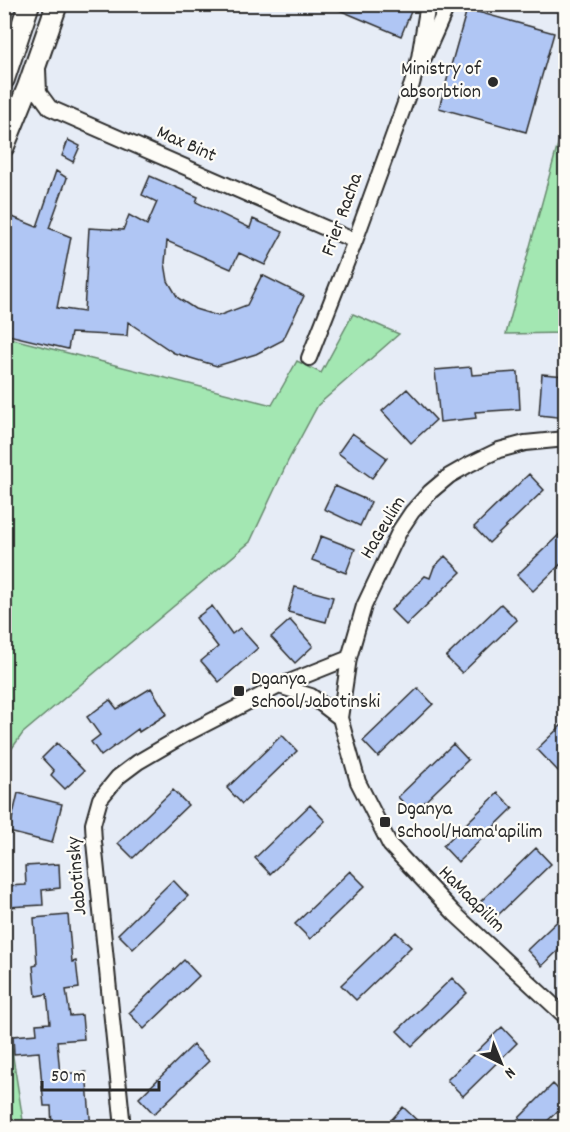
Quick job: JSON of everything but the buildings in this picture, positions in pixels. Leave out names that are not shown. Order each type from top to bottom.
[{"type":"main road","points":[[4,80],[29,4]]},
{"type":"main road","points":[[4,146],[57,4]]},
{"type":"street","name":"Frier Racha","points":[[412,84],[428,4]]},
{"type":"street","name":"Frier Racha","points":[[309,358],[355,241],[412,84],[448,4]]},
{"type":"street","name":"Max Bint","points":[[38,59],[39,93],[50,108],[355,241]]},
{"type":"street","name":"HaGeulim","points":[[349,658],[364,606],[400,530],[430,492],[448,476],[499,450],[525,443],[566,440]]},
{"type":"street","name":"Jabotinsky","points":[[123,1128],[94,842],[93,824],[100,799],[118,777],[138,762],[186,734],[279,686],[349,658]]},
{"type":"street","name":"HaMaapilim","points":[[349,658],[340,718],[358,782],[390,845],[455,914],[566,1017]]},
{"type":"street","points":[[279,686],[311,696],[340,718]]},
{"type":"green space","points":[[561,133],[566,134],[565,333],[506,334]]},
{"type":"green space","points":[[353,314],[399,334],[318,405],[288,461],[250,542],[23,733],[5,758],[5,337],[272,405],[297,361],[321,373]]},
{"type":"green space","points":[[5,1006],[24,1127],[5,1127]]},
{"type":"place","name":"Ministry of absorbtion","points":[[493,82]]},
{"type":"place","name":"Dganya School/Jabotinski","points":[[239,691]]},
{"type":"place","name":"Dganya School/Hama'apilim","points":[[385,822]]}]
